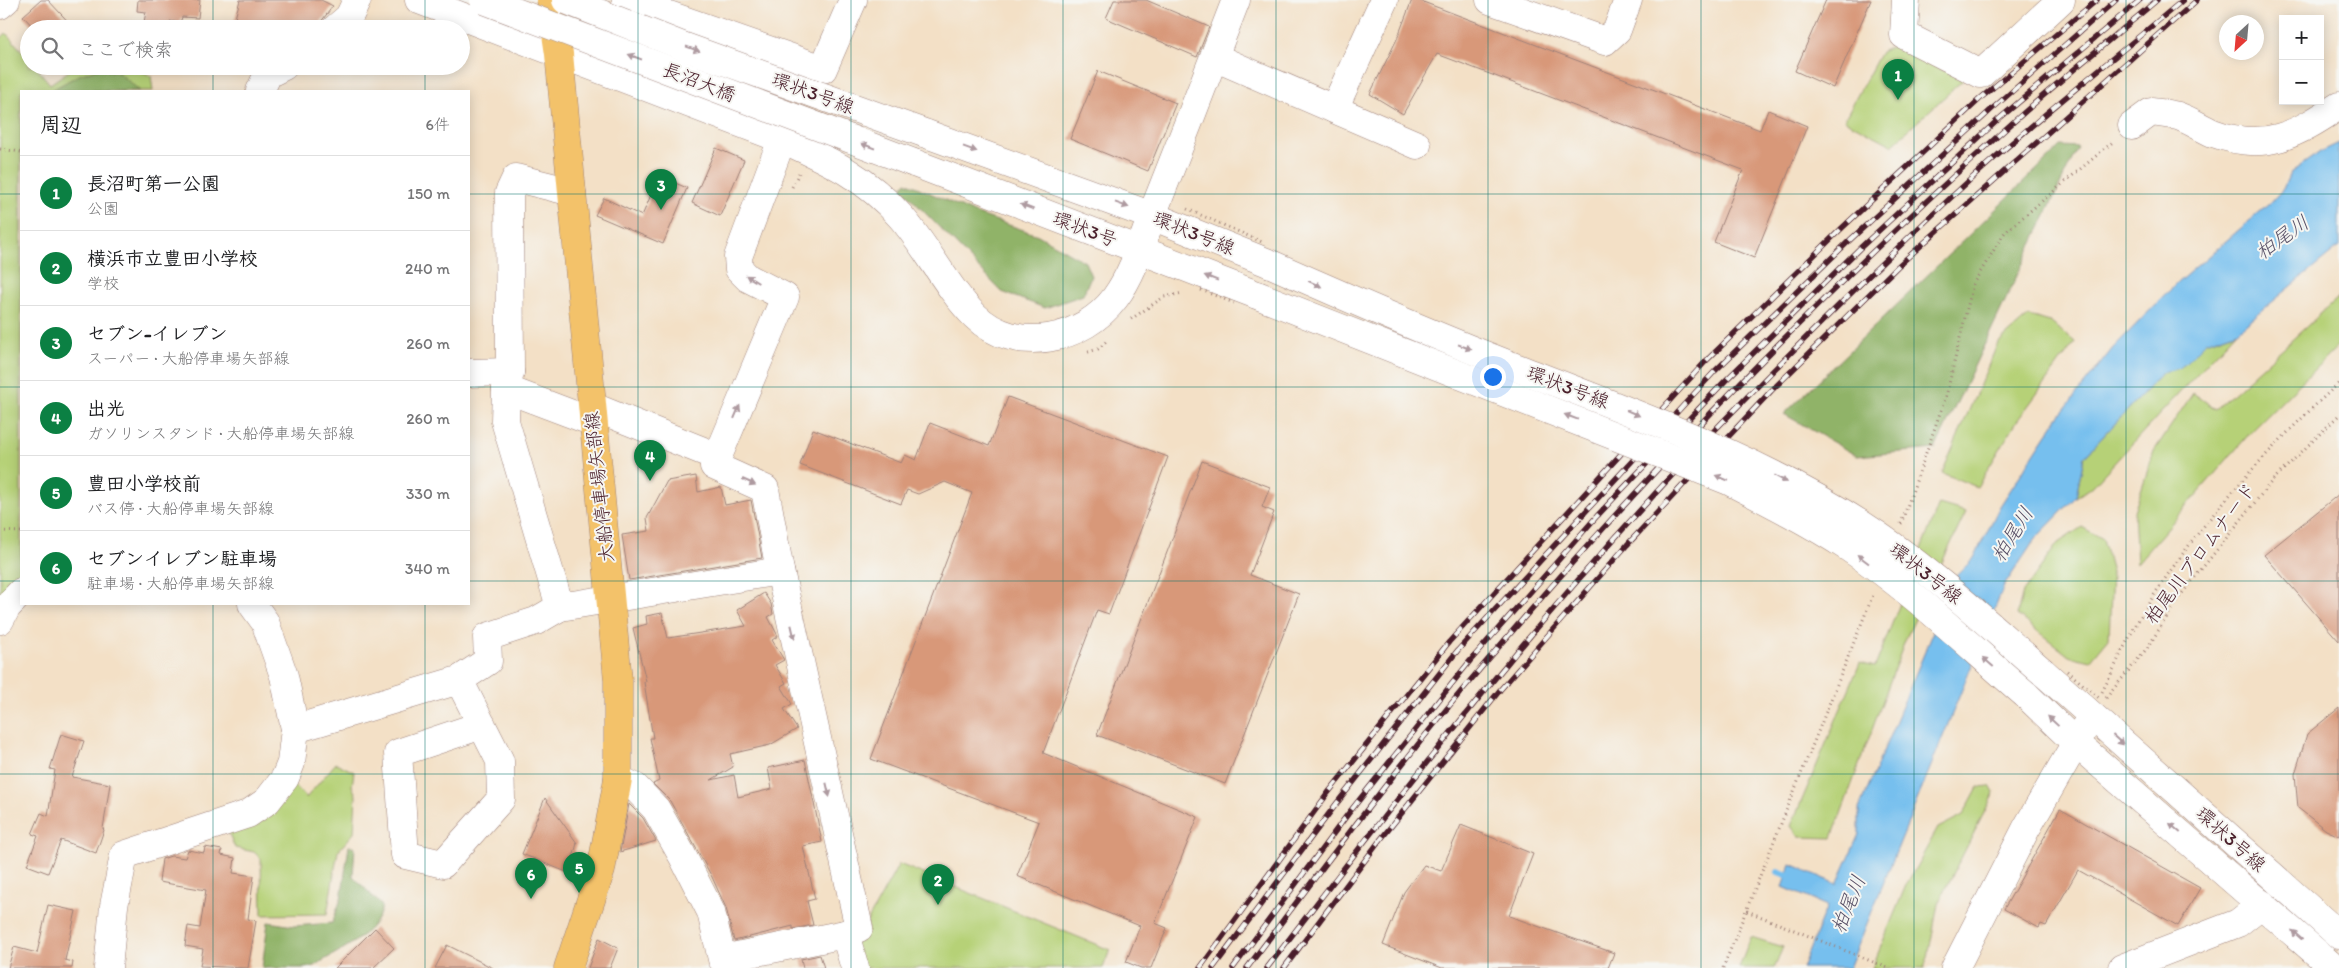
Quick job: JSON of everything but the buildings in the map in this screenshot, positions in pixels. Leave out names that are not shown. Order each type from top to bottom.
[{"type":"main road","name":"大船停車場矢部線","points":[[550,0],[558,54],[572,192],[618,680],[618,778],[601,870],[568,968]]},
{"type":"street","points":[[0,6],[6,0]]},
{"type":"street","points":[[346,20],[349,17],[357,0]]},
{"type":"street","points":[[419,0],[782,139],[833,162],[859,177],[881,196],[917,237],[958,298],[977,318],[995,329],[1012,336],[1033,339],[1048,339],[1070,334],[1102,314],[1116,297],[1140,250],[1236,0]]},
{"type":"street","name":"長沼大橋","points":[[484,0],[914,163]]},
{"type":"street","name":"環状3号線","points":[[566,0],[685,46],[1152,216],[1271,264],[1419,330],[1629,411],[1728,453],[1810,495],[1875,534],[1930,573],[2339,935]]},
{"type":"street","points":[[626,0],[823,69],[853,0]]},
{"type":"street","points":[[1334,109],[1384,0]]},
{"type":"street","points":[[1490,0],[1605,41],[1617,30],[1628,0]]},
{"type":"street","points":[[1906,0],[1904,35],[1981,74],[2060,0]]},
{"type":"street","points":[[1214,57],[1417,145]]},
{"type":"street","points":[[260,90],[268,75]]},
{"type":"street","points":[[2132,126],[2151,112],[2179,117],[2214,133],[2242,140],[2268,141],[2298,132],[2339,106]]},
{"type":"street","points":[[618,778],[635,787],[656,809],[711,912],[724,963],[845,934],[859,928],[780,571],[765,490],[714,466],[785,296],[748,278],[739,269],[738,257],[782,139]]},
{"type":"street","name":"環状3号","points":[[914,163],[1257,295]]},
{"type":"street","points":[[560,607],[505,421],[508,381],[509,193],[516,178],[572,192]]},
{"type":"street","name":"環状3号線","points":[[1257,295],[1730,481],[1776,505],[1850,549],[1899,586],[2025,694],[2076,742],[2334,968]]},
{"type":"street","points":[[470,373],[508,381],[592,414],[718,457]]},
{"type":"street","points":[[295,730],[460,680],[488,661],[486,638],[536,621],[560,607],[780,571]]},
{"type":"street","points":[[0,620],[7,607],[20,593]]},
{"type":"street","points":[[108,968],[114,906],[124,855],[257,810],[276,791],[285,778],[291,763],[295,730],[284,676],[265,622],[253,605]]},
{"type":"street","points":[[460,680],[500,761],[501,799],[443,864],[405,855],[398,753],[482,725]]},
{"type":"street","points":[[1956,968],[2026,829],[2092,716]]},
{"type":"street","points":[[2122,968],[2238,923],[2262,904]]},
{"type":"street","points":[[845,934],[855,968]]},
{"type":"path","points":[[1899,527],[1946,396],[1973,284],[2005,232],[2132,126]]},
{"type":"path","points":[[0,148],[20,152]]},
{"type":"path","points":[[1126,324],[1139,312],[1164,297],[1201,290]]},
{"type":"path","points":[[1079,355],[1098,349],[1112,337]]},
{"type":"path","points":[[2092,716],[2137,622],[2188,546],[2292,428],[2339,383]]},
{"type":"path","name":"柏尾川プロムナード","points":[[2092,716],[2148,647],[2180,596],[2272,481],[2339,415]]},
{"type":"path","points":[[0,531],[20,532]]},
{"type":"path","points":[[1723,968],[1874,591]]},
{"type":"path","points":[[1747,911],[1888,968]]},
{"type":"green space","points":[[6,33],[20,49],[20,75],[42,75],[50,84],[63,75],[149,75],[151,76],[153,90],[20,90],[20,577],[0,598],[0,39]]},
{"type":"green space","points":[[1893,46],[1963,80],[1892,145],[1844,120],[1881,52]]},
{"type":"green space","points":[[121,75],[139,90],[52,90],[77,76]]},
{"type":"green space","points":[[2061,146],[2078,147],[1935,449],[1857,456],[1784,414]]},
{"type":"green space","points":[[906,182],[974,213],[1038,235],[1085,262],[1091,276],[1083,295],[1045,308],[1002,292],[901,188]]},
{"type":"green space","points":[[2339,297],[2339,345],[2251,432],[2137,563],[2134,512],[2154,451],[2193,393],[2216,409]]},
{"type":"green space","points":[[2029,316],[2050,322],[2075,342],[2017,421],[1977,487],[1942,473],[1998,343]]},
{"type":"green space","points":[[2237,331],[2091,488],[2076,497],[2084,457],[2163,372],[2180,368],[2206,342]]},
{"type":"green space","points":[[1939,504],[1966,512],[1906,638],[1832,838],[1799,837],[1791,826],[1860,663],[1875,667]]},
{"type":"green space","points":[[2082,527],[2103,539],[2112,572],[2109,638],[2090,661],[2069,656],[2017,615],[2023,592],[2058,543]]},
{"type":"green space","points":[[336,763],[354,772],[352,786],[356,795],[354,833],[338,851],[327,914],[262,915],[261,859],[254,852],[235,848],[227,829],[291,782],[306,798]]},
{"type":"green space","points":[[1990,786],[1994,793],[1938,904],[1928,957],[1924,968],[1872,968],[1906,885],[1938,828],[1963,815],[1978,787]]},
{"type":"green space","points":[[349,846],[355,847],[353,876],[382,906],[379,916],[372,926],[344,949],[314,966],[305,968],[262,968],[268,922],[294,926],[332,923],[341,899]]},
{"type":"green space","points":[[899,864],[1110,950],[1103,968],[858,968],[853,947]]},
{"type":"green space","points":[[1751,937],[1783,947],[1774,968],[1739,968]]},
{"type":"water","name":"柏尾川","points":[[2339,143],[2339,247],[2237,331],[2206,342],[2180,368],[2163,372],[2084,457],[2076,497],[2036,538],[2004,586],[1849,968],[1802,968],[1827,906],[1783,887],[1791,864],[1837,884],[1859,834],[1859,809],[1957,575],[1974,558],[2000,506],[2056,420],[2113,348],[2177,283],[2269,204],[2283,189],[2290,173],[2320,152]]},
{"type":"waterway","points":[[1778,872],[1793,878]]},
{"type":"railway","points":[[1200,968],[1328,793],[1449,642],[1706,361],[1842,228],[1982,97],[2097,0]]},
{"type":"railway","points":[[1213,968],[1337,803],[1458,650],[1715,371],[1851,239],[1992,109],[2116,0]]},
{"type":"railway","points":[[1233,968],[1348,814],[1470,661],[1597,516],[1725,381],[1860,248],[2000,118],[2140,0]]},
{"type":"railway","points":[[1247,968],[1424,737],[1486,662],[1609,521],[1738,385],[1871,253],[2045,94],[2157,0]]},
{"type":"railway","points":[[1267,968],[1382,819],[1500,673],[1622,530],[1686,461],[1833,311],[1972,178],[2050,110],[2183,0]]},
{"type":"railway","points":[[1284,968],[1381,839],[1500,690],[1627,545],[1771,391],[1898,266],[2197,0]]},
{"type":"place","name":"長沼町第一公園","points":[[1898,100]]},
{"type":"place","name":"セブン-イレブン","points":[[661,210]]},
{"type":"place","name":"出光","points":[[650,481]]},
{"type":"place","name":"豊田小学校前","points":[[579,893]]},
{"type":"place","name":"セブンイレブン駐車場","points":[[531,899]]},
{"type":"place","name":"横浜市立豊田小学校","points":[[938,905]]}]
